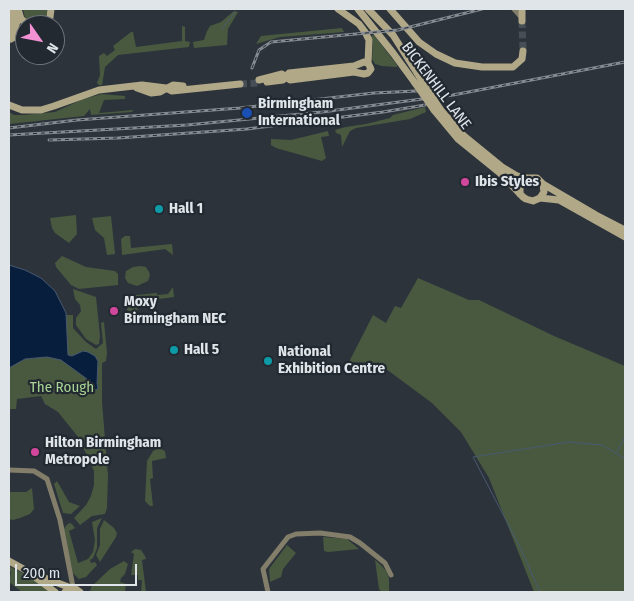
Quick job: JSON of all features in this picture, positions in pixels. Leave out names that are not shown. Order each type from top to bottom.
[{"type":"street","points":[[9,29],[13,19],[12,9]]},
{"type":"street","points":[[338,9],[359,24],[369,40],[364,63],[359,67],[360,72]]},
{"type":"street","name":"BICKENHILL LANE","points":[[358,9],[409,75],[418,80]]},
{"type":"street","name":"BICKENHILL LANE","points":[[368,9],[393,36],[418,80],[458,139],[500,173],[520,194]]},
{"type":"street","points":[[390,9],[419,42],[436,54],[455,63],[482,67],[513,67],[522,59],[523,51]]},
{"type":"street","points":[[514,9],[522,20]]},
{"type":"street","points":[[522,9],[522,20]]},
{"type":"street","points":[[9,39],[15,28],[18,12]]},
{"type":"street","points":[[259,81],[283,80],[286,76],[289,73],[354,66],[364,63],[371,66],[368,73],[364,74],[360,72],[290,80],[286,76]]},
{"type":"street","points":[[9,105],[22,110],[41,110],[99,90],[142,85],[166,88],[173,85],[240,82]]},
{"type":"street","name":"BICKENHILL LANE","points":[[437,109],[464,136],[502,167],[517,176],[528,177]]},
{"type":"street","points":[[625,230],[543,184],[537,178],[528,177],[520,186],[520,194],[529,200],[540,198],[559,200],[625,237]]},
{"type":"street","points":[[540,198],[544,192],[543,184]]},
{"type":"street","points":[[9,470],[34,471],[47,479],[60,520],[69,589]]},
{"type":"street","points":[[268,592],[263,569],[288,537],[296,534],[320,532],[350,537],[360,542],[384,563],[391,575]]},
{"type":"street","points":[[9,561],[29,572],[69,589],[77,589],[80,592]]},
{"type":"street","points":[[29,572],[55,592]]},
{"type":"green space","points":[[23,9],[47,9],[46,15],[24,15]]},
{"type":"green space","points":[[234,11],[238,12],[228,29],[227,45],[194,48],[193,42],[204,40],[210,26],[221,22]]},
{"type":"green space","points":[[182,26],[185,27],[185,41],[190,42],[189,47],[118,55],[105,67],[102,85],[97,83],[100,75],[99,56],[104,53],[107,56],[115,50],[113,46],[131,32],[133,32],[136,47],[182,41]]},
{"type":"green space","points":[[342,28],[344,32],[280,37],[256,44],[261,36]]},
{"type":"green space","points":[[374,35],[397,67],[375,64],[372,59],[373,42],[371,36]]},
{"type":"green space","points":[[102,94],[125,96],[125,99],[104,100],[99,113],[133,110],[132,112],[91,115],[90,109],[84,116],[9,124],[9,112],[14,115],[23,115],[55,112],[83,99]]},
{"type":"green space","points":[[425,107],[426,112],[410,119],[356,128],[350,131],[342,147],[341,135],[336,133],[335,130],[390,118],[393,115]]},
{"type":"green space","points":[[328,131],[329,136],[321,137],[326,158],[322,161],[271,145],[271,139],[291,140]]},
{"type":"green space","points":[[76,215],[77,234],[69,243],[55,233],[50,218]]},
{"type":"green space","points":[[111,216],[115,254],[107,255],[104,238],[95,230],[92,218]]},
{"type":"green space","points":[[125,236],[130,236],[131,248],[172,244],[173,255],[165,249],[122,255],[121,239]]},
{"type":"green space","points":[[62,256],[86,267],[115,271],[118,274],[118,285],[79,289],[71,285],[56,267],[55,263]]},
{"type":"green space","points":[[140,266],[146,267],[149,272],[148,281],[137,286],[128,283],[125,278],[126,271]]},
{"type":"green space","points":[[418,278],[469,300],[479,300],[554,336],[625,366],[625,592],[534,592],[489,478],[461,432],[432,403],[378,363],[349,362],[373,315],[386,323],[395,306],[401,308]]},
{"type":"green space","points":[[173,287],[174,297],[137,302],[138,322],[130,322],[128,320],[126,296],[157,293],[157,295],[168,294]]},
{"type":"green space","points":[[73,289],[96,297],[100,336],[99,344],[96,345],[86,339],[76,325],[76,318],[81,311],[80,305],[75,299]]},
{"type":"green space","name":"The Rough","points":[[66,315],[73,315],[73,328],[86,342],[96,349],[103,343],[101,323],[104,322],[107,353],[106,361],[102,363],[102,402],[108,476],[107,508],[105,514],[92,516],[80,525],[74,518],[86,505],[91,496],[94,485],[94,471],[79,438],[58,412],[45,404],[41,396],[17,399],[16,409],[9,409],[9,368],[25,359],[47,357],[61,360],[87,379],[90,391],[97,383],[98,375],[83,351],[72,356],[68,355]]},
{"type":"green space","points":[[159,448],[165,451],[166,458],[152,461],[153,478],[150,479],[153,506],[150,506],[145,501],[147,461],[153,451]]},
{"type":"green space","points":[[57,481],[69,502],[80,506],[71,514],[63,513],[54,484]]},
{"type":"green space","points":[[32,488],[34,509],[30,514],[20,518],[9,519],[9,492],[26,492]]},
{"type":"green space","points":[[102,518],[97,528],[97,548],[93,558],[90,560],[91,563],[95,562],[97,565],[86,577],[79,579],[73,573],[63,531],[69,523],[75,528],[69,531],[78,563],[88,559],[93,552],[95,540],[92,522]]},
{"type":"green space","points":[[104,520],[117,533],[100,562],[96,555],[100,545],[100,529]]},
{"type":"green space","points":[[323,537],[347,539],[359,549],[324,551]]},
{"type":"green space","points":[[287,545],[296,553],[283,569],[281,577],[270,582],[269,569]]},
{"type":"green space","points":[[135,549],[141,550],[146,559],[142,560],[146,592],[141,592],[142,580],[138,580],[138,575],[131,575],[134,554],[131,552]]},
{"type":"green space","points":[[375,560],[386,571],[389,578],[389,592],[382,592],[379,589]]},
{"type":"green space","points":[[124,561],[128,564],[120,582],[126,584],[125,592],[90,592],[91,587],[110,569]]},
{"type":"green space","points":[[9,566],[30,577],[50,592],[22,592],[9,582],[11,572],[9,571]]},
{"type":"water","points":[[9,265],[41,278],[55,291],[66,313],[68,355],[72,356],[83,351],[95,356],[98,361],[98,389],[90,391],[87,379],[61,360],[47,357],[25,359],[9,368]]},
{"type":"waterway","points":[[222,29],[235,12]]},
{"type":"waterway","points":[[617,452],[625,437]]},
{"type":"waterway","points":[[540,592],[520,547],[473,457],[569,442],[602,445],[625,459]]},
{"type":"tunnel","points":[[522,21],[523,51]]},
{"type":"tunnel","points":[[240,84],[260,83]]},
{"type":"railway","points":[[252,68],[259,50],[271,42],[398,30],[482,9]]},
{"type":"railway","points":[[9,135],[187,125],[322,112],[453,95],[625,62]]},
{"type":"railway","points":[[9,128],[77,120],[240,108],[374,93],[437,90]]},
{"type":"railway","points":[[49,140],[118,138],[247,129],[425,105]]},
{"type":"place","name":"Birmingham International","points":[[247,113]]},
{"type":"place","name":"Ibis Styles","points":[[465,182]]},
{"type":"place","name":"Hall 1","points":[[159,209]]},
{"type":"place","name":"Moxy Birmingham NEC","points":[[114,311]]},
{"type":"place","name":"Hall 5","points":[[174,350]]},
{"type":"place","name":"National Exhibition Centre","points":[[268,361]]},
{"type":"place","name":"Hilton Birmingham Metropole","points":[[35,452]]}]
